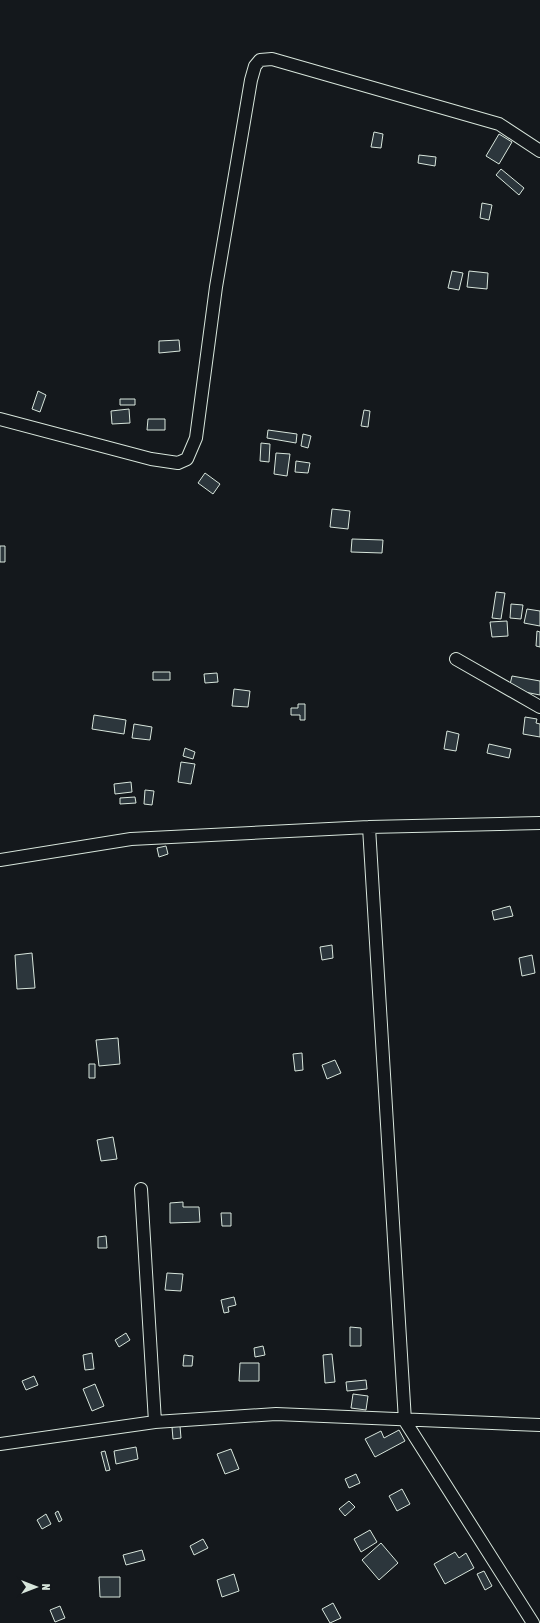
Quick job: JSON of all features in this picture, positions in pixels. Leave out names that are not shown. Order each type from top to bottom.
[{"type":"street","points":[[0,419],[151,459],[178,463],[187,459],[196,438],[216,287],[251,80],[255,66],[260,60],[272,59],[499,124],[540,151]]},
{"type":"street","points":[[456,659],[540,707]]},
{"type":"street","points":[[0,860],[131,839],[369,827],[540,823]]},
{"type":"street","points":[[369,827],[404,1420],[533,1623]]},
{"type":"street","points":[[141,1189],[156,1422]]},
{"type":"street","points":[[0,1444],[156,1422],[276,1414],[540,1425]]},
{"type":"building","points":[[374,132],[383,134],[381,148],[371,147]]},
{"type":"building","points":[[499,134],[512,142],[499,164],[486,156]]},
{"type":"building","points":[[419,155],[436,157],[435,166],[418,163]]},
{"type":"building","points":[[501,169],[524,188],[519,195],[496,175]]},
{"type":"building","points":[[482,203],[492,205],[489,220],[480,218]]},
{"type":"building","points":[[452,271],[463,273],[459,290],[448,288]]},
{"type":"building","points":[[469,271],[488,273],[487,289],[467,287]]},
{"type":"building","points":[[179,340],[180,351],[159,353],[159,341]]},
{"type":"building","points":[[38,391],[46,395],[40,412],[32,409]]},
{"type":"building","points":[[120,399],[135,399],[135,405],[120,405]]},
{"type":"building","points":[[129,409],[130,423],[112,424],[111,411]]},
{"type":"building","points":[[364,410],[370,411],[368,427],[361,426]]},
{"type":"building","points":[[148,419],[165,419],[165,430],[147,430]]},
{"type":"building","points":[[268,430],[297,434],[296,443],[267,438]]},
{"type":"building","points":[[303,434],[311,436],[308,448],[301,446]]},
{"type":"building","points":[[261,443],[270,444],[269,462],[260,461]]},
{"type":"building","points":[[276,453],[290,454],[287,476],[274,474]]},
{"type":"building","points":[[296,461],[310,463],[308,473],[295,472]]},
{"type":"building","points":[[205,473],[220,484],[213,494],[198,483]]},
{"type":"building","points":[[332,509],[350,511],[348,529],[330,527]]},
{"type":"building","points":[[352,539],[383,540],[382,553],[351,552]]},
{"type":"building","points":[[0,546],[5,546],[5,562],[0,562]]},
{"type":"building","points":[[496,592],[505,593],[501,619],[492,618]]},
{"type":"building","points":[[511,604],[523,605],[521,619],[510,618]]},
{"type":"building","points":[[527,609],[540,611],[540,626],[524,623]]},
{"type":"building","points":[[507,621],[508,636],[492,637],[490,622]]},
{"type":"building","points":[[537,631],[540,632],[540,647],[536,646]]},
{"type":"building","points":[[153,672],[170,672],[170,680],[153,680]]},
{"type":"building","points":[[217,673],[218,682],[205,683],[204,674]]},
{"type":"building","points":[[512,676],[540,681],[540,695],[509,689]]},
{"type":"building","points":[[234,689],[250,691],[248,707],[232,706]]},
{"type":"building","points":[[298,704],[305,704],[305,720],[300,720],[300,715],[291,715],[291,708],[298,708]]},
{"type":"building","points":[[94,715],[126,720],[124,734],[92,729]]},
{"type":"building","points":[[525,717],[537,719],[536,723],[540,724],[540,737],[523,734]]},
{"type":"building","points":[[134,724],[152,727],[150,740],[132,738]]},
{"type":"building","points":[[447,731],[459,734],[456,751],[444,749]]},
{"type":"building","points":[[489,744],[511,749],[509,758],[487,753]]},
{"type":"building","points":[[185,748],[195,752],[193,759],[183,756]]},
{"type":"building","points":[[181,762],[195,764],[191,784],[178,782]]},
{"type":"building","points":[[131,782],[132,792],[115,794],[114,784]]},
{"type":"building","points":[[145,790],[154,791],[152,805],[144,804]]},
{"type":"building","points":[[135,797],[136,803],[120,804],[120,798]]},
{"type":"building","points":[[166,846],[168,854],[159,857],[157,848]]},
{"type":"building","points":[[510,906],[513,916],[494,920],[492,911]]},
{"type":"building","points":[[332,945],[333,958],[322,960],[320,947]]},
{"type":"building","points":[[32,953],[35,988],[17,989],[15,955]]},
{"type":"building","points":[[532,955],[535,973],[522,976],[519,958]]},
{"type":"building","points":[[118,1038],[120,1064],[99,1066],[96,1040]]},
{"type":"building","points":[[302,1053],[303,1070],[295,1071],[293,1054]]},
{"type":"building","points":[[335,1060],[341,1073],[327,1079],[322,1065]]},
{"type":"building","points":[[89,1064],[95,1064],[95,1078],[89,1078]]},
{"type":"building","points":[[113,1137],[117,1159],[101,1161],[97,1140]]},
{"type":"building","points":[[183,1202],[183,1207],[199,1207],[200,1222],[170,1223],[170,1203]]},
{"type":"building","points":[[221,1213],[231,1213],[231,1226],[222,1226]]},
{"type":"building","points":[[106,1236],[107,1248],[98,1248],[98,1237]]},
{"type":"building","points":[[167,1273],[183,1274],[181,1291],[165,1290]]},
{"type":"building","points":[[234,1297],[236,1305],[228,1307],[229,1312],[224,1313],[221,1300]]},
{"type":"building","points":[[350,1327],[361,1328],[361,1346],[350,1346]]},
{"type":"building","points":[[126,1333],[130,1340],[119,1347],[115,1340]]},
{"type":"building","points":[[263,1346],[265,1355],[255,1357],[254,1348]]},
{"type":"building","points":[[92,1353],[94,1369],[85,1370],[83,1355]]},
{"type":"building","points":[[332,1354],[335,1382],[325,1383],[323,1355]]},
{"type":"building","points":[[184,1355],[193,1356],[192,1366],[183,1366]]},
{"type":"building","points":[[240,1363],[259,1363],[259,1381],[239,1381]]},
{"type":"building","points":[[34,1376],[38,1385],[26,1390],[22,1381]]},
{"type":"building","points":[[366,1380],[367,1389],[347,1391],[346,1382]]},
{"type":"building","points":[[95,1384],[104,1406],[92,1411],[83,1389]]},
{"type":"building","points":[[353,1394],[368,1396],[366,1410],[351,1408]]},
{"type":"building","points":[[180,1426],[181,1438],[173,1439],[172,1427]]},
{"type":"building","points":[[399,1430],[405,1441],[375,1457],[365,1439],[381,1431],[384,1438]]},
{"type":"building","points":[[136,1447],[138,1459],[116,1464],[114,1451]]},
{"type":"building","points":[[231,1449],[239,1469],[225,1474],[217,1454]]},
{"type":"building","points":[[105,1451],[110,1470],[106,1471],[101,1452]]},
{"type":"building","points":[[356,1474],[360,1483],[349,1488],[345,1479]]},
{"type":"building","points":[[402,1489],[410,1504],[397,1511],[389,1496]]},
{"type":"building","points":[[349,1501],[355,1507],[345,1516],[339,1509]]},
{"type":"building","points":[[58,1511],[62,1520],[59,1522],[55,1513]]},
{"type":"building","points":[[46,1514],[51,1524],[42,1529],[37,1520]]},
{"type":"building","points":[[370,1530],[377,1542],[361,1552],[354,1539]]},
{"type":"building","points":[[203,1539],[208,1548],[194,1555],[190,1546]]},
{"type":"building","points":[[381,1543],[398,1563],[379,1580],[362,1560]]},
{"type":"building","points":[[142,1550],[145,1560],[126,1565],[123,1555]]},
{"type":"building","points":[[455,1552],[459,1558],[466,1553],[474,1568],[445,1584],[434,1564]]},
{"type":"building","points":[[484,1571],[492,1586],[485,1590],[477,1574]]},
{"type":"building","points":[[234,1574],[239,1591],[222,1597],[217,1580]]},
{"type":"building","points":[[99,1577],[120,1577],[120,1597],[100,1597]]},
{"type":"building","points":[[333,1603],[341,1618],[330,1623],[322,1609]]},
{"type":"building","points":[[60,1606],[65,1618],[55,1622],[50,1610]]}]
